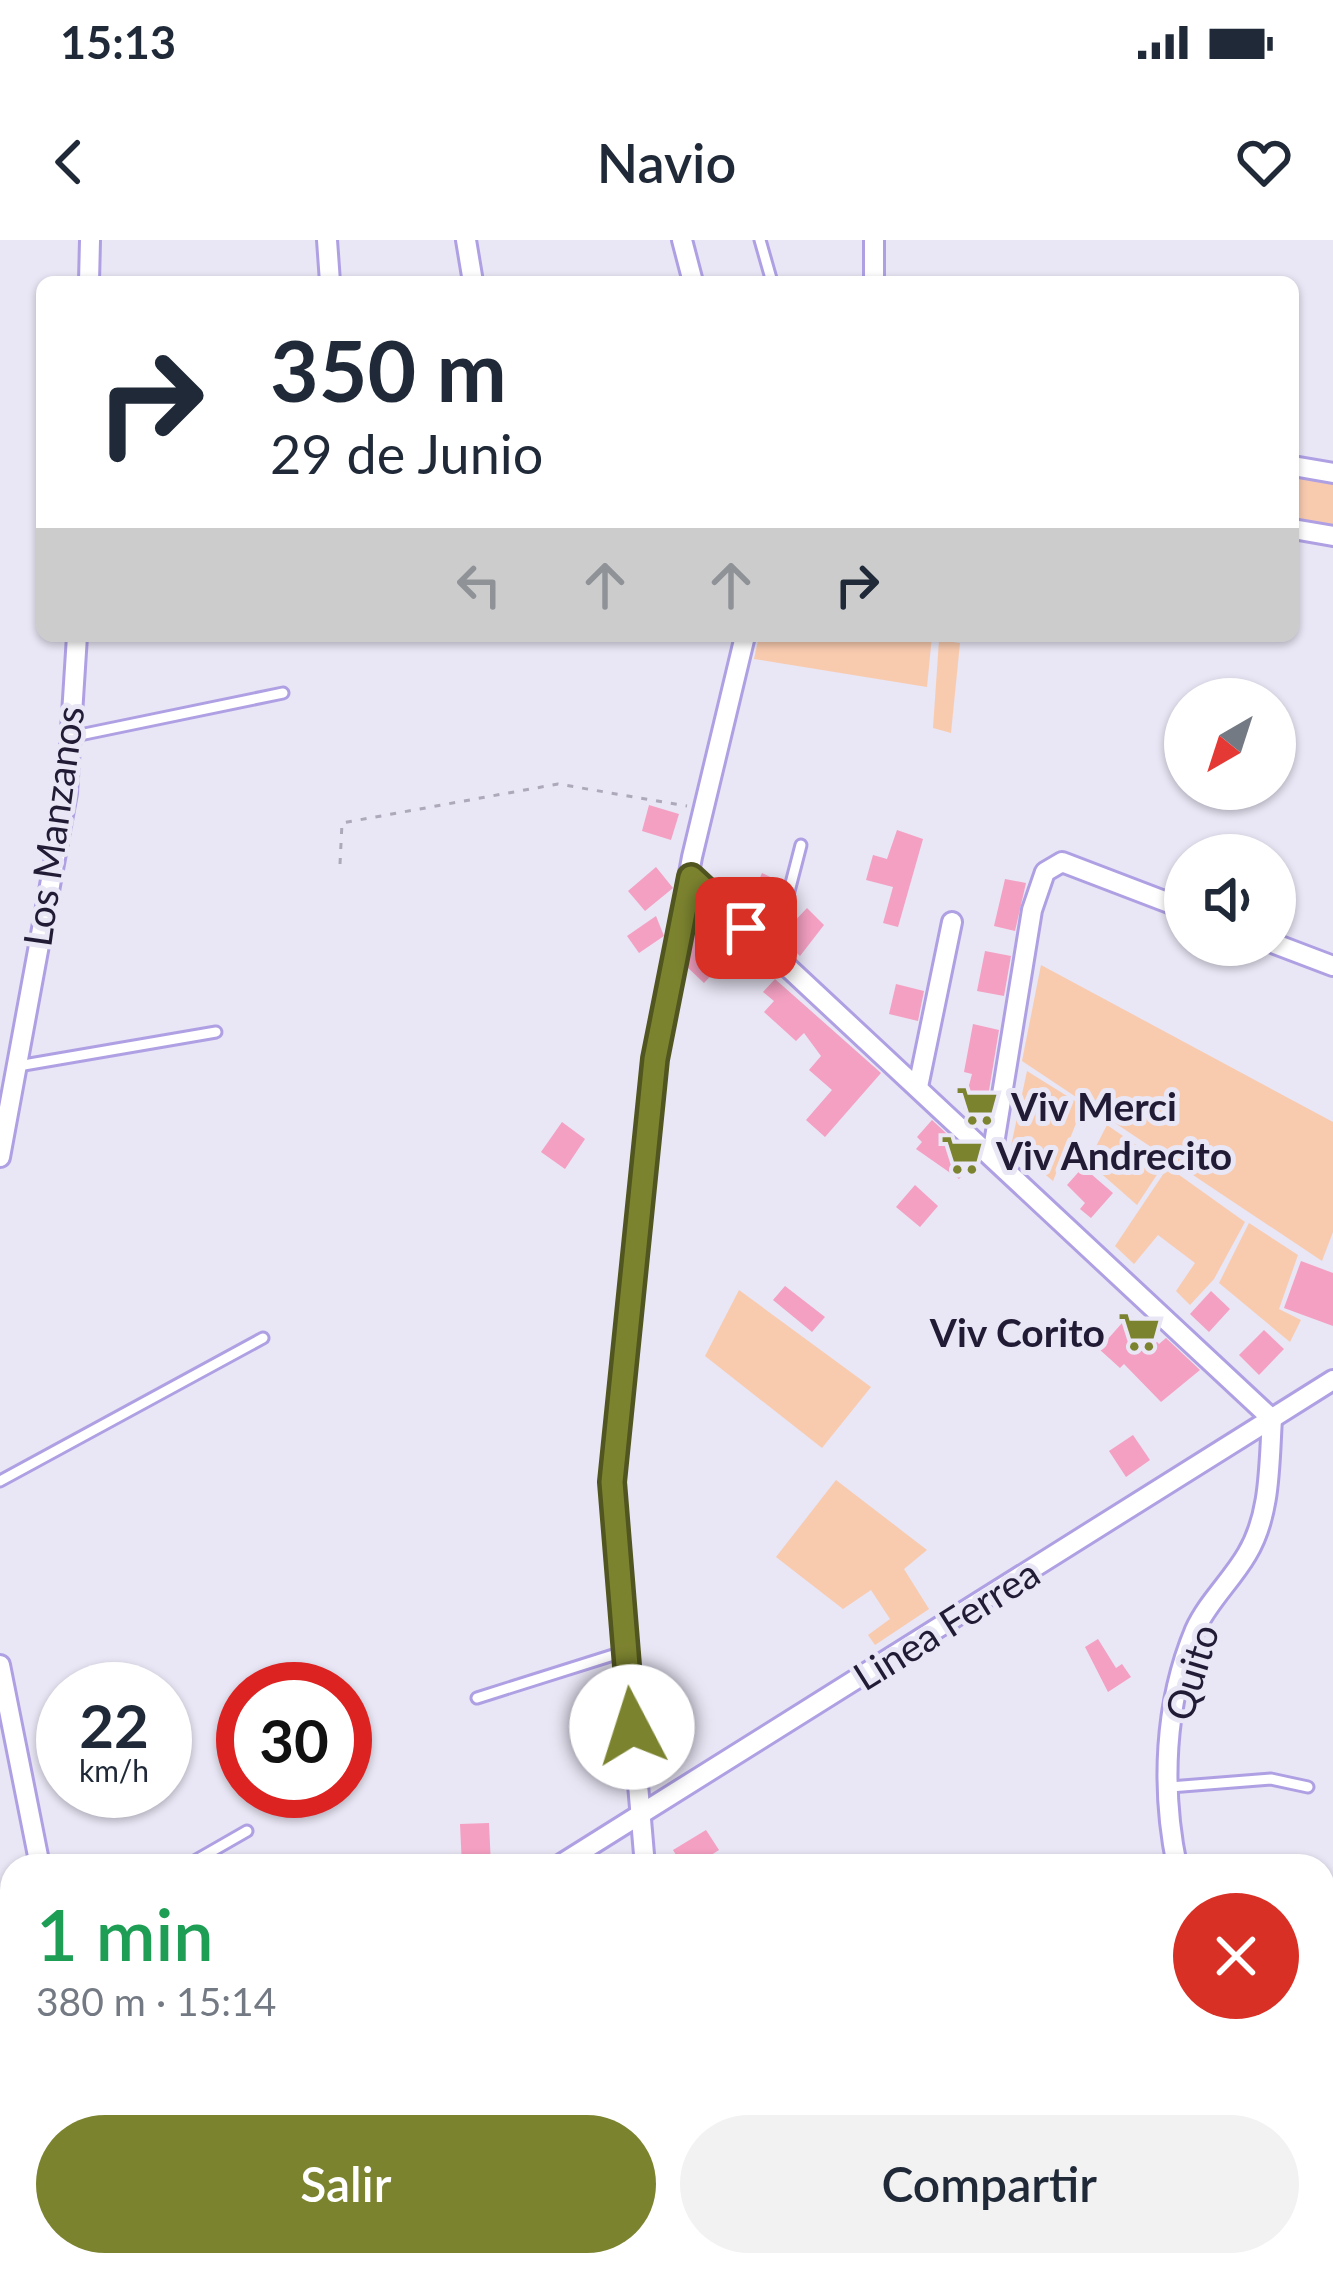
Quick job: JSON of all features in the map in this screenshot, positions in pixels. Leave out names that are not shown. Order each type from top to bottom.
[{"type":"street","points":[[89,276],[90,240]]},
{"type":"street","points":[[327,240],[330,276]]},
{"type":"street","points":[[466,240],[472,276]]},
{"type":"street","points":[[682,240],[691,276]]},
{"type":"street","points":[[874,240],[874,276]]},
{"type":"street","points":[[1299,467],[1333,473]]},
{"type":"street","points":[[1299,530],[1333,536]]},
{"type":"street","name":"Los Manzanos","points":[[0,1157],[67,793],[77,642]]},
{"type":"street","points":[[644,1854],[612,1482],[655,1059],[744,642]]},
{"type":"street","points":[[992,1156],[1032,910],[1046,872],[1062,862],[1164,901]]},
{"type":"street","points":[[691,877],[1272,1419]]},
{"type":"street","points":[[918,1087],[952,922]]},
{"type":"street","points":[[1296,952],[1333,966]]},
{"type":"street","name":"Linea Ferrea","points":[[577,1854],[1333,1380]]},
{"type":"street","name":"Quito","points":[[1175,1854],[1164,1788],[1172,1718],[1196,1629],[1250,1550],[1266,1502],[1272,1419]]},
{"type":"street","points":[[0,1665],[38,1854]]},
{"type":"lane","points":[[760,240],[770,276]]},
{"type":"lane","points":[[70,737],[283,693]]},
{"type":"lane","points":[[773,953],[801,845]]},
{"type":"lane","points":[[13,1067],[216,1032]]},
{"type":"lane","points":[[0,1481],[263,1338]]},
{"type":"lane","points":[[476,1698],[626,1651]]},
{"type":"lane","points":[[1164,1788],[1271,1780],[1308,1787]]},
{"type":"lane","points":[[207,1854],[247,1831]]},
{"type":"path","points":[[340,864],[342,823],[485,794],[558,784],[706,809]]},
{"type":"shaded area","points":[[1299,478],[1333,484],[1333,528],[1299,522]]},
{"type":"shaded area","points":[[758,642],[931,642],[927,687],[754,659]]},
{"type":"shaded area","points":[[939,642],[960,643],[951,733],[933,728]]},
{"type":"shaded area","points":[[1041,965],[1333,1122],[1333,1232],[1322,1261],[1022,1061]]},
{"type":"shaded area","points":[[1027,1071],[1083,1106],[1053,1181],[1011,1146]]},
{"type":"shaded area","points":[[1107,1125],[1164,1164],[1137,1205],[1088,1162]]},
{"type":"shaded area","points":[[1168,1167],[1245,1222],[1214,1279],[1190,1305],[1176,1291],[1195,1263],[1158,1235],[1134,1264],[1115,1246]]},
{"type":"shaded area","points":[[1249,1223],[1298,1255],[1279,1309],[1301,1320],[1290,1342],[1219,1283]]},
{"type":"shaded area","points":[[739,1290],[871,1387],[822,1448],[705,1356]]},
{"type":"shaded area","points":[[836,1480],[927,1550],[904,1569],[929,1609],[875,1645],[868,1635],[890,1619],[871,1590],[843,1609],[776,1557]]},
{"type":"building","points":[[649,805],[679,814],[671,840],[642,831]]},
{"type":"building","points":[[897,830],[923,839],[898,927],[883,923],[893,887],[866,880],[873,855],[887,859]]},
{"type":"building","points":[[656,867],[673,888],[645,911],[628,891]]},
{"type":"building","points":[[762,873],[779,881],[763,918],[746,910]]},
{"type":"building","points":[[1005,879],[1026,883],[1015,931],[994,926]]},
{"type":"building","points":[[807,908],[824,925],[800,956],[785,942],[789,927]]},
{"type":"building","points":[[711,915],[725,927],[705,949],[721,965],[704,983],[686,966],[691,937]]},
{"type":"building","points":[[656,916],[664,936],[639,953],[627,936]]},
{"type":"building","points":[[985,951],[1011,956],[1004,996],[977,991]]},
{"type":"building","points":[[775,979],[881,1073],[825,1137],[806,1120],[832,1090],[809,1070],[821,1056],[804,1033],[796,1041],[764,1012],[774,1001],[763,992]]},
{"type":"building","points":[[896,984],[924,991],[918,1021],[889,1014]]},
{"type":"building","points":[[973,1024],[999,1030],[984,1121],[979,1122],[963,1108],[972,1074],[964,1072]]},
{"type":"building","points":[[932,1120],[975,1160],[959,1179],[916,1149],[922,1142],[917,1137]]},
{"type":"building","points":[[562,1122],[585,1139],[565,1169],[541,1152]]},
{"type":"building","points":[[1083,1167],[1113,1193],[1091,1218],[1080,1209],[1085,1203],[1067,1185]]},
{"type":"building","points":[[915,1185],[938,1206],[920,1227],[896,1207]]},
{"type":"building","points":[[1301,1261],[1333,1273],[1333,1326],[1284,1308]]},
{"type":"building","points":[[785,1286],[825,1317],[812,1332],[773,1300]]},
{"type":"building","points":[[1211,1291],[1230,1309],[1209,1332],[1190,1314]]},
{"type":"building","points":[[1130,1314],[1159,1344],[1166,1338],[1200,1370],[1161,1402],[1124,1364],[1120,1368],[1099,1349]]},
{"type":"building","points":[[1264,1330],[1284,1349],[1259,1375],[1239,1355]]},
{"type":"building","points":[[1133,1435],[1150,1460],[1126,1477],[1109,1451]]},
{"type":"building","points":[[1098,1639],[1116,1668],[1122,1664],[1131,1677],[1108,1692],[1085,1647]]},
{"type":"building","points":[[489,1823],[490,1854],[461,1854],[460,1824]]},
{"type":"building","points":[[706,1830],[719,1850],[676,1854],[673,1850]]},
{"type":"place","name":"Viv Merci","points":[[977,1106]]},
{"type":"place","name":"Viv Andrecito","points":[[962,1155]]},
{"type":"place","name":"Viv Corito","points":[[1139,1332]]},
{"type":"route","points":[[632,1727],[612,1482],[655,1059],[691,877],[746,928]]}]
